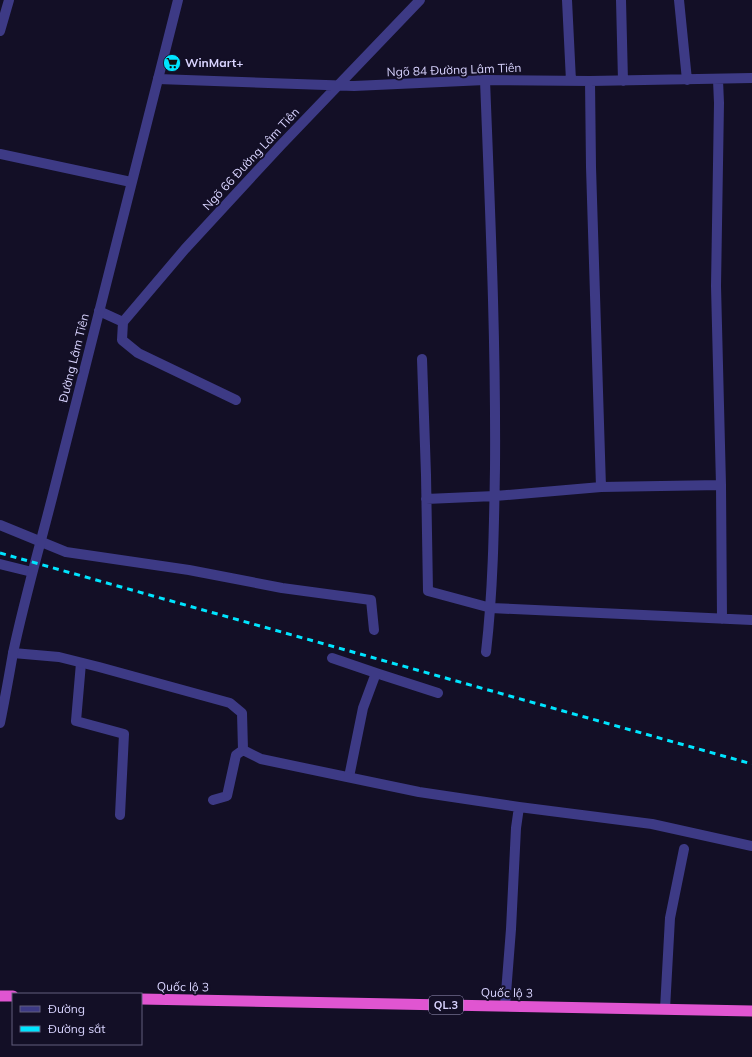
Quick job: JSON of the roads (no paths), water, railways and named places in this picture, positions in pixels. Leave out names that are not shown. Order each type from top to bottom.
[{"type":"highway","points":[[0,996],[12,996]]},
{"type":"highway","name":"Quốc lộ 3","points":[[142,999],[752,1011]]},
{"type":"street","points":[[0,31],[9,0]]},
{"type":"street","name":"Đường Lâm Tiên","points":[[0,723],[5,678],[13,653],[32,572],[178,0]]},
{"type":"street","name":"Ngõ 66 Đường Lâm Tiên","points":[[123,322],[185,248],[420,0]]},
{"type":"street","points":[[567,0],[571,81]]},
{"type":"street","points":[[621,0],[623,81]]},
{"type":"street","points":[[679,0],[687,80]]},
{"type":"street","name":"Ngõ 84 Đường Lâm Tiên","points":[[158,79],[338,85],[485,80],[623,81],[718,80],[752,78]]},
{"type":"street","points":[[485,80],[496,397],[495,496],[491,608],[486,652]]},
{"type":"street","points":[[718,80],[719,103],[716,286],[721,485],[722,619]]},
{"type":"street","points":[[590,81],[591,183],[601,487]]},
{"type":"street","points":[[0,154],[131,182]]},
{"type":"street","points":[[99,311],[123,322],[122,340],[138,353],[236,400]]},
{"type":"street","points":[[422,359],[428,591],[491,608],[752,620]]},
{"type":"street","points":[[426,499],[495,496],[601,487],[721,485]]},
{"type":"street","points":[[0,525],[40,543],[66,552],[189,570],[282,588],[371,600],[374,630]]},
{"type":"street","points":[[0,564],[32,572]]},
{"type":"street","points":[[13,653],[59,657],[230,704],[242,713],[243,750]]},
{"type":"street","points":[[332,658],[438,693]]},
{"type":"street","points":[[81,663],[76,721],[124,734],[120,815]]},
{"type":"street","points":[[349,777],[363,708],[376,673]]},
{"type":"street","points":[[243,750],[261,759],[419,792],[519,808],[652,824],[752,846]]},
{"type":"street","points":[[213,800],[227,796],[236,754],[243,750]]},
{"type":"street","points":[[505,1006],[511,929],[516,828],[519,808]]},
{"type":"street","points":[[665,1009],[670,918],[684,848]]},
{"type":"railway","points":[[0,553],[752,764]]},
{"type":"place","name":"WinMart+","points":[[172,63]]}]
